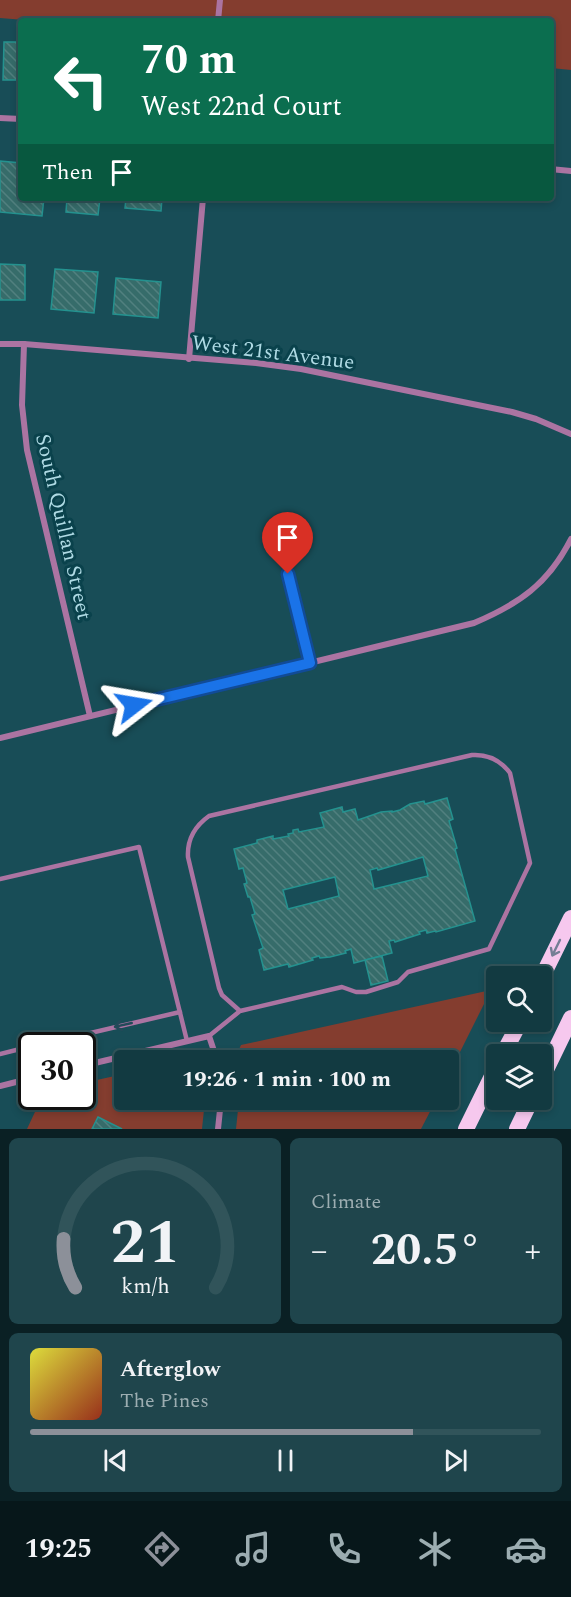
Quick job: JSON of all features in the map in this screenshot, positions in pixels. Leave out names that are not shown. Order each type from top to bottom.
[{"type":"highway","points":[[547,966],[571,918]]},
{"type":"highway","points":[[552,1057],[571,1018]]},
{"type":"highway","points":[[466,1129],[486,1088]]},
{"type":"highway","points":[[517,1129],[526,1110]]},
{"type":"street","points":[[218,18],[220,0]]},
{"type":"street","points":[[0,118],[18,119]]},
{"type":"street","points":[[554,169],[571,171]]},
{"type":"street","points":[[189,359],[203,201]]},
{"type":"street","name":"West 21st Avenue","points":[[0,344],[256,363],[333,375],[512,412],[536,419],[571,434]]},
{"type":"street","name":"South Quillan Street","points":[[24,344],[22,405],[27,450],[90,716]]},
{"type":"street","points":[[0,738],[474,623],[526,597],[565,551],[571,539]]},
{"type":"street","points":[[288,574],[310,663]]},
{"type":"street","points":[[96,1063],[209,1036],[214,1050]]},
{"type":"street","points":[[0,1086],[18,1082]]},
{"type":"street","points":[[218,1129],[220,1110]]},
{"type":"lane","points":[[209,1036],[240,1011],[342,987],[356,992],[366,992],[398,982],[408,972],[489,950],[530,863],[510,773],[504,765],[481,754],[472,755],[208,816],[200,822],[190,838],[188,858],[219,988],[222,994],[240,1011]]},
{"type":"lane","points":[[0,879],[139,847],[187,1041]]},
{"type":"lane","points":[[94,1032],[180,1012]]},
{"type":"lane","points":[[0,1054],[18,1050]]},
{"type":"shaded area","points":[[0,0],[571,0],[571,70],[554,68],[554,18],[0,18]]},
{"type":"shaded area","points":[[486,991],[486,1000],[459,1054],[459,1050],[239,1050],[241,1045]]},
{"type":"shaded area","points":[[114,1076],[114,1110],[204,1110],[202,1129],[27,1129],[36,1110],[96,1110],[96,1080]]},
{"type":"shaded area","points":[[238,1110],[431,1110],[421,1129],[236,1129]]},
{"type":"building","points":[[4,42],[18,42],[18,80],[3,80]]},
{"type":"building","points":[[0,161],[18,163],[18,201],[44,201],[42,216],[0,212]]},
{"type":"building","points":[[67,201],[100,201],[98,215],[66,212]]},
{"type":"building","points":[[126,201],[162,201],[161,211],[125,208]]},
{"type":"building","points":[[0,264],[25,265],[25,300],[0,300]]},
{"type":"building","points":[[55,269],[98,272],[94,313],[51,309]]},
{"type":"building","points":[[116,278],[161,282],[158,318],[113,314]]},
{"type":"building","points":[[447,798],[453,819],[449,821],[457,848],[455,849],[475,921],[436,932],[427,933],[426,930],[395,942],[394,940],[389,941],[392,953],[354,963],[351,949],[345,951],[346,953],[330,957],[320,958],[319,956],[289,967],[288,964],[264,970],[259,950],[263,948],[252,915],[255,914],[244,884],[247,883],[243,868],[239,869],[234,849],[273,836],[273,839],[289,836],[288,834],[293,833],[293,830],[298,829],[299,832],[324,827],[320,813],[342,807],[343,812],[355,809],[358,820],[381,812],[400,810],[410,804],[424,801],[425,804]],"holes":[[[423,857],[428,876],[374,889],[370,870],[377,868],[378,870]],[[335,877],[339,896],[288,909],[283,890]]]},
{"type":"building","points":[[382,956],[388,981],[371,985],[365,960]]},
{"type":"building","points":[[98,1117],[122,1129],[92,1129]]},
{"type":"route","points":[[134,705],[310,663],[288,574]]}]
